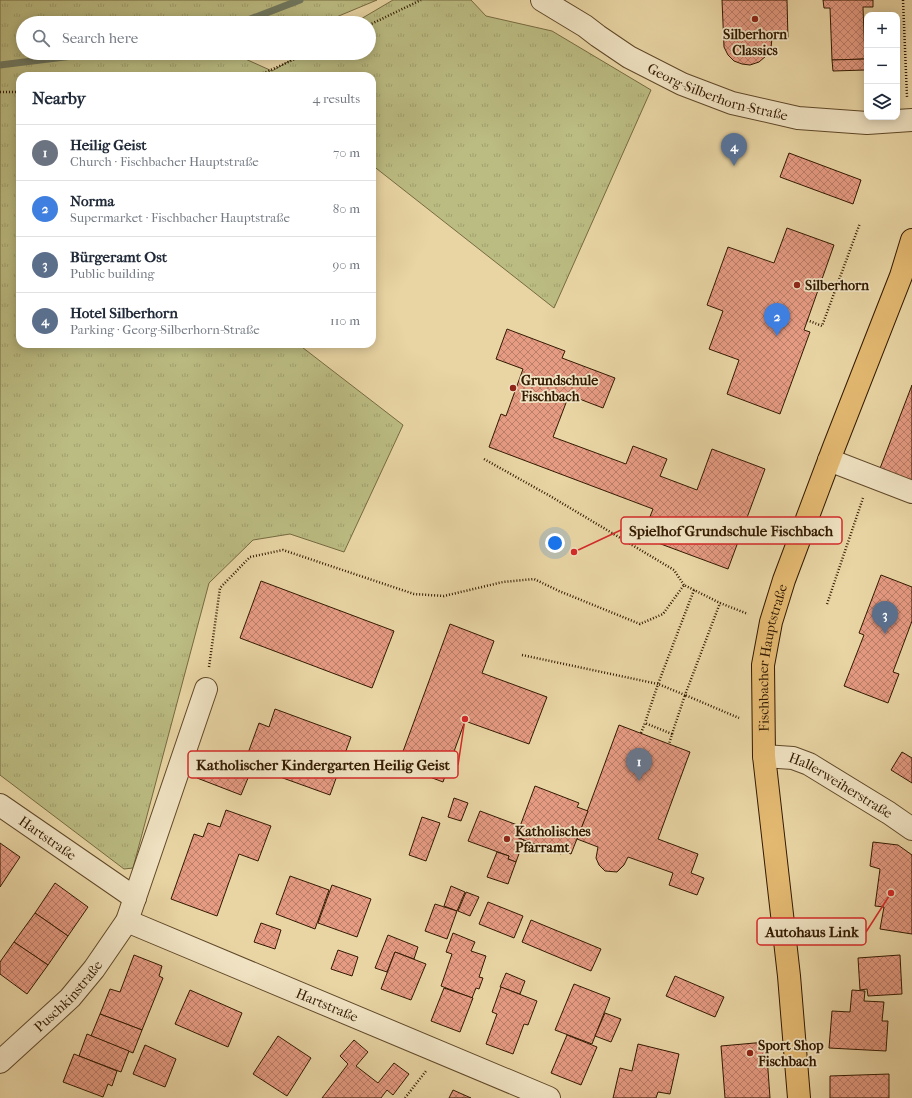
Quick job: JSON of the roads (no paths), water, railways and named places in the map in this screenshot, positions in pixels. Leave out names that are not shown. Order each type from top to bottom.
[{"type":"main road","name":"Fischbacher Hauptstraße","points":[[799,1098],[789,976],[764,756],[763,665],[771,622],[784,580],[829,460],[906,277],[912,240]]},
{"type":"street","name":"Georg-Silberhorn-Straße","points":[[542,0],[586,26],[629,57],[682,84],[732,103],[798,118],[867,123],[911,110]]},
{"type":"street","points":[[829,460],[912,492]]},
{"type":"street","points":[[127,921],[206,690]]},
{"type":"street","name":"Hallerweiherstraße","points":[[764,756],[793,758],[809,764],[889,813],[912,830]]},
{"type":"street","name":"Hartstraße","points":[[0,805],[135,898]]},
{"type":"street","name":"Hartstraße","points":[[127,921],[549,1098]]},
{"type":"street","name":"Puschkinstraße","points":[[0,1062],[70,998],[94,969],[127,921]]},
{"type":"waterway","points":[[258,16],[300,0]]},
{"type":"waterway","points":[[0,65],[40,60]]},
{"type":"place","name":"Silberhorn Classics","points":[[755,19]]},
{"type":"place","name":"Hotel Silberhorn","points":[[734,166]]},
{"type":"place","name":"Silberhorn","points":[[797,285]]},
{"type":"place","name":"Norma","points":[[777,336]]},
{"type":"place","name":"Grundschule Fischbach","points":[[513,388]]},
{"type":"place","name":"Spielhof Grundschule Fischbach","points":[[574,552]]},
{"type":"place","name":"Bürgeramt Ost","points":[[885,634]]},
{"type":"place","name":"Katholischer Kindergarten Heilig Geist","points":[[465,719]]},
{"type":"place","name":"Heilig Geist","points":[[639,781]]},
{"type":"place","name":"Katholisches Pfarramt","points":[[507,839]]},
{"type":"place","name":"Autohaus Link","points":[[891,893]]},
{"type":"place","name":"Sport Shop Fischbach","points":[[750,1053]]}]
